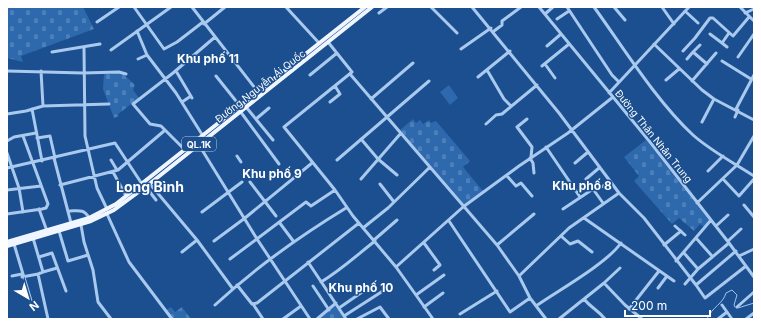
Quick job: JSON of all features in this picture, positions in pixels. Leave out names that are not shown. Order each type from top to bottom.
[{"type":"main road","name":"Đường Nguyễn Ái Quốc","points":[[7,242],[89,218],[107,211],[126,196],[146,184],[203,136],[240,109],[246,107],[365,7]]},
{"type":"main road","name":"Đường Nguyễn Ái Quốc","points":[[7,246],[81,225],[107,211],[199,145],[258,92],[319,43],[327,40],[372,7]]},
{"type":"street","points":[[97,22],[119,7]]},
{"type":"street","points":[[134,7],[165,50],[225,7]]},
{"type":"street","points":[[111,50],[172,7]]},
{"type":"street","points":[[192,7],[258,92]]},
{"type":"street","points":[[286,7],[319,43]]},
{"type":"street","points":[[379,14],[387,7]]},
{"type":"street","points":[[431,7],[457,33]]},
{"type":"street","points":[[472,7],[493,30],[572,129],[610,182],[644,218],[705,298],[746,266]]},
{"type":"street","points":[[461,49],[502,25],[502,21],[521,7]]},
{"type":"street","name":"Đường Thân Nhân Trung","points":[[539,7],[736,251],[754,277]]},
{"type":"street","points":[[545,14],[553,7]]},
{"type":"street","points":[[567,7],[618,82]]},
{"type":"street","points":[[594,7],[657,93],[692,133],[754,177],[739,196],[723,179]]},
{"type":"street","points":[[614,7],[625,20]]},
{"type":"street","points":[[662,7],[674,24]]},
{"type":"street","points":[[609,93],[689,7]]},
{"type":"street","points":[[740,7],[754,21]]},
{"type":"street","points":[[745,13],[754,9]]},
{"type":"street","points":[[557,19],[569,11]]},
{"type":"street","points":[[685,11],[698,23]]},
{"type":"street","points":[[683,51],[711,17],[731,36],[735,35],[749,17]]},
{"type":"street","points":[[137,31],[148,55],[182,102],[203,136]]},
{"type":"street","points":[[722,43],[729,33]]},
{"type":"street","points":[[547,46],[561,34]]},
{"type":"street","points":[[710,34],[727,47]]},
{"type":"street","points":[[738,57],[754,34]]},
{"type":"street","points":[[185,150],[158,125],[155,126],[150,124],[134,104],[165,78],[176,71],[215,37]]},
{"type":"street","points":[[327,40],[352,72],[350,74],[497,245],[519,276],[530,298],[546,319]]},
{"type":"street","points":[[52,52],[84,48],[100,44]]},
{"type":"street","points":[[555,78],[544,65],[569,44]]},
{"type":"street","points":[[654,44],[678,69],[714,99],[737,109],[754,120]]},
{"type":"street","points":[[686,59],[700,45]]},
{"type":"street","points":[[84,48],[83,104],[87,149],[97,188],[129,262],[172,319]]},
{"type":"street","points":[[478,77],[510,51]]},
{"type":"street","points":[[693,52],[707,64]]},
{"type":"street","points":[[310,75],[337,53]]},
{"type":"street","points":[[692,81],[716,53]]},
{"type":"street","points":[[138,59],[148,55]]},
{"type":"street","points":[[722,61],[751,79]]},
{"type":"street","points":[[371,99],[413,63]]},
{"type":"street","points":[[666,80],[678,69]]},
{"type":"street","points":[[487,70],[504,99],[511,106]]},
{"type":"street","points":[[7,71],[83,73],[119,72],[126,74]]},
{"type":"street","points":[[42,71],[43,106]]},
{"type":"street","points":[[176,71],[192,97],[182,102]]},
{"type":"street","points":[[350,74],[284,127],[312,164],[335,190],[346,208],[396,267],[433,319]]},
{"type":"street","points":[[734,117],[754,75]]},
{"type":"street","points":[[216,76],[279,164]]},
{"type":"street","points":[[337,160],[429,81]]},
{"type":"street","points":[[486,124],[537,85]]},
{"type":"street","points":[[330,102],[340,94],[335,86]]},
{"type":"street","points":[[396,267],[463,207],[572,129],[613,97]]},
{"type":"street","points":[[702,122],[714,99]]},
{"type":"street","points":[[7,114],[43,106],[109,104]]},
{"type":"street","points":[[246,107],[273,140]]},
{"type":"street","points":[[256,119],[269,108]]},
{"type":"street","points":[[32,109],[42,161]]},
{"type":"street","points":[[527,120],[517,127],[532,147],[531,158],[534,172]]},
{"type":"street","points":[[60,185],[115,171],[127,163],[164,131]]},
{"type":"street","points":[[7,141],[14,137],[36,133]]},
{"type":"street","points":[[361,179],[401,133]]},
{"type":"street","points":[[7,214],[46,208],[48,204],[22,136]]},
{"type":"street","points":[[37,138],[50,136],[60,185],[71,223]]},
{"type":"street","points":[[697,203],[737,165],[754,136]]},
{"type":"street","points":[[361,139],[378,159],[397,175]]},
{"type":"street","points":[[7,168],[115,143],[127,163],[197,240],[233,289]]},
{"type":"street","points":[[199,145],[270,260],[310,319]]},
{"type":"street","points":[[546,147],[580,198]]},
{"type":"street","points":[[576,163],[588,152]]},
{"type":"street","points":[[7,153],[19,188],[23,212]]},
{"type":"street","points":[[237,156],[241,162]]},
{"type":"street","points":[[708,171],[723,156]]},
{"type":"street","points":[[111,160],[126,196]]},
{"type":"street","points":[[214,241],[312,164]]},
{"type":"street","points":[[363,228],[394,202],[430,167]]},
{"type":"street","points":[[586,179],[599,168]]},
{"type":"street","points":[[507,176],[516,186],[521,183],[532,196]]},
{"type":"street","points":[[202,212],[242,182]]},
{"type":"street","points":[[250,182],[276,216]]},
{"type":"street","points":[[598,189],[610,182]]},
{"type":"street","points":[[146,184],[156,200]]},
{"type":"street","points":[[380,184],[394,202]]},
{"type":"street","points":[[7,190],[41,186]]},
{"type":"street","points":[[563,209],[593,189],[603,203]]},
{"type":"street","points":[[230,259],[306,202],[311,206],[335,190]]},
{"type":"street","points":[[519,276],[561,236],[603,203],[619,193]]},
{"type":"street","points":[[744,205],[754,218]]},
{"type":"street","points":[[215,305],[237,285],[294,242],[346,208]]},
{"type":"street","points":[[39,209],[47,231]]},
{"type":"street","points":[[68,211],[81,210],[86,213],[89,218]]},
{"type":"street","points":[[497,245],[534,214]]},
{"type":"street","points":[[716,226],[728,215]]},
{"type":"street","points":[[584,218],[674,281]]},
{"type":"street","points":[[321,282],[341,270],[352,258],[375,241],[397,220]]},
{"type":"street","points":[[676,261],[711,220]]},
{"type":"street","points":[[449,221],[510,312],[530,298]]},
{"type":"street","points":[[279,222],[294,242]]},
{"type":"street","points":[[253,304],[359,223]]},
{"type":"street","points":[[81,225],[88,255],[94,270],[98,302],[110,319]]},
{"type":"street","points":[[675,226],[685,236]]},
{"type":"street","points":[[685,284],[698,269],[741,229]]},
{"type":"street","points":[[59,231],[68,261],[88,255]]},
{"type":"street","points":[[664,245],[681,231]]},
{"type":"street","points":[[561,236],[570,244],[578,241],[592,252]]},
{"type":"street","points":[[33,238],[43,272]]},
{"type":"street","points":[[696,238],[712,256]]},
{"type":"street","points":[[182,252],[197,240]]},
{"type":"street","points":[[424,243],[440,265],[434,270]]},
{"type":"street","points":[[536,306],[616,250],[621,243]]},
{"type":"street","points":[[14,244],[22,276],[32,304]]},
{"type":"street","points":[[739,256],[754,248]]},
{"type":"street","points":[[696,285],[736,251]]},
{"type":"street","points":[[684,253],[698,269]]},
{"type":"street","points":[[39,257],[52,254],[66,291]]},
{"type":"street","points":[[308,262],[345,318],[386,289]]},
{"type":"street","points":[[12,276],[38,274],[57,268]]},
{"type":"street","points":[[559,319],[604,283],[620,268]]},
{"type":"street","points":[[629,309],[659,271]]},
{"type":"street","points":[[38,274],[48,319]]},
{"type":"street","points":[[416,295],[444,275]]},
{"type":"street","points":[[658,288],[667,276]]},
{"type":"street","points":[[604,283],[629,309],[641,318]]},
{"type":"street","points":[[237,285],[263,319]]},
{"type":"street","points":[[313,286],[329,310]]},
{"type":"street","points":[[338,308],[365,290]]},
{"type":"street","points":[[460,314],[497,292]]},
{"type":"street","points":[[737,307],[754,292]]},
{"type":"street","points":[[424,307],[442,293]]},
{"type":"street","points":[[584,299],[590,306],[598,310],[604,319]]},
{"type":"street","points":[[317,319],[336,303]]},
{"type":"street","points":[[722,305],[732,319]]},
{"type":"street","points":[[283,319],[301,306]]},
{"type":"street","points":[[357,319],[380,307],[389,319]]},
{"type":"street","points":[[718,319],[727,312]]},
{"type":"street","points":[[746,319],[754,313]]},
{"type":"street","points":[[365,315],[368,319]]},
{"type":"green space","points":[[7,7],[83,7],[94,29],[21,56],[23,62],[7,58]]},
{"type":"green space","points":[[104,74],[123,74],[135,85],[133,90],[139,98],[117,115],[119,116],[114,118],[103,89]]},
{"type":"green space","points":[[449,85],[458,98],[450,105],[440,92]]},
{"type":"green space","points":[[413,119],[416,123],[420,120],[423,124],[429,120],[431,123],[436,121],[470,161],[463,167],[483,191],[464,205],[400,130]]},
{"type":"green space","points":[[646,140],[709,220],[704,227],[700,224],[694,231],[679,218],[672,224],[634,181],[639,176],[624,157]]},
{"type":"green space","points":[[335,305],[345,319],[319,319]]},
{"type":"green space","points":[[171,307],[175,312],[182,307],[191,319],[173,319],[166,310]]},
{"type":"waterway","points":[[707,319],[725,297],[726,293],[732,290],[737,295],[734,305],[735,307]]},
{"type":"waterway","points":[[738,308],[754,303]]},
{"type":"district","name":"Khu phố 11","points":[[208,58]]},
{"type":"district","name":"Khu phố 9","points":[[272,173]]},
{"type":"district","name":"Khu phố 8","points":[[582,185]]},
{"type":"district","name":"Long Bình","points":[[150,186]]},
{"type":"district","name":"Khu phố 10","points":[[361,287]]}]
